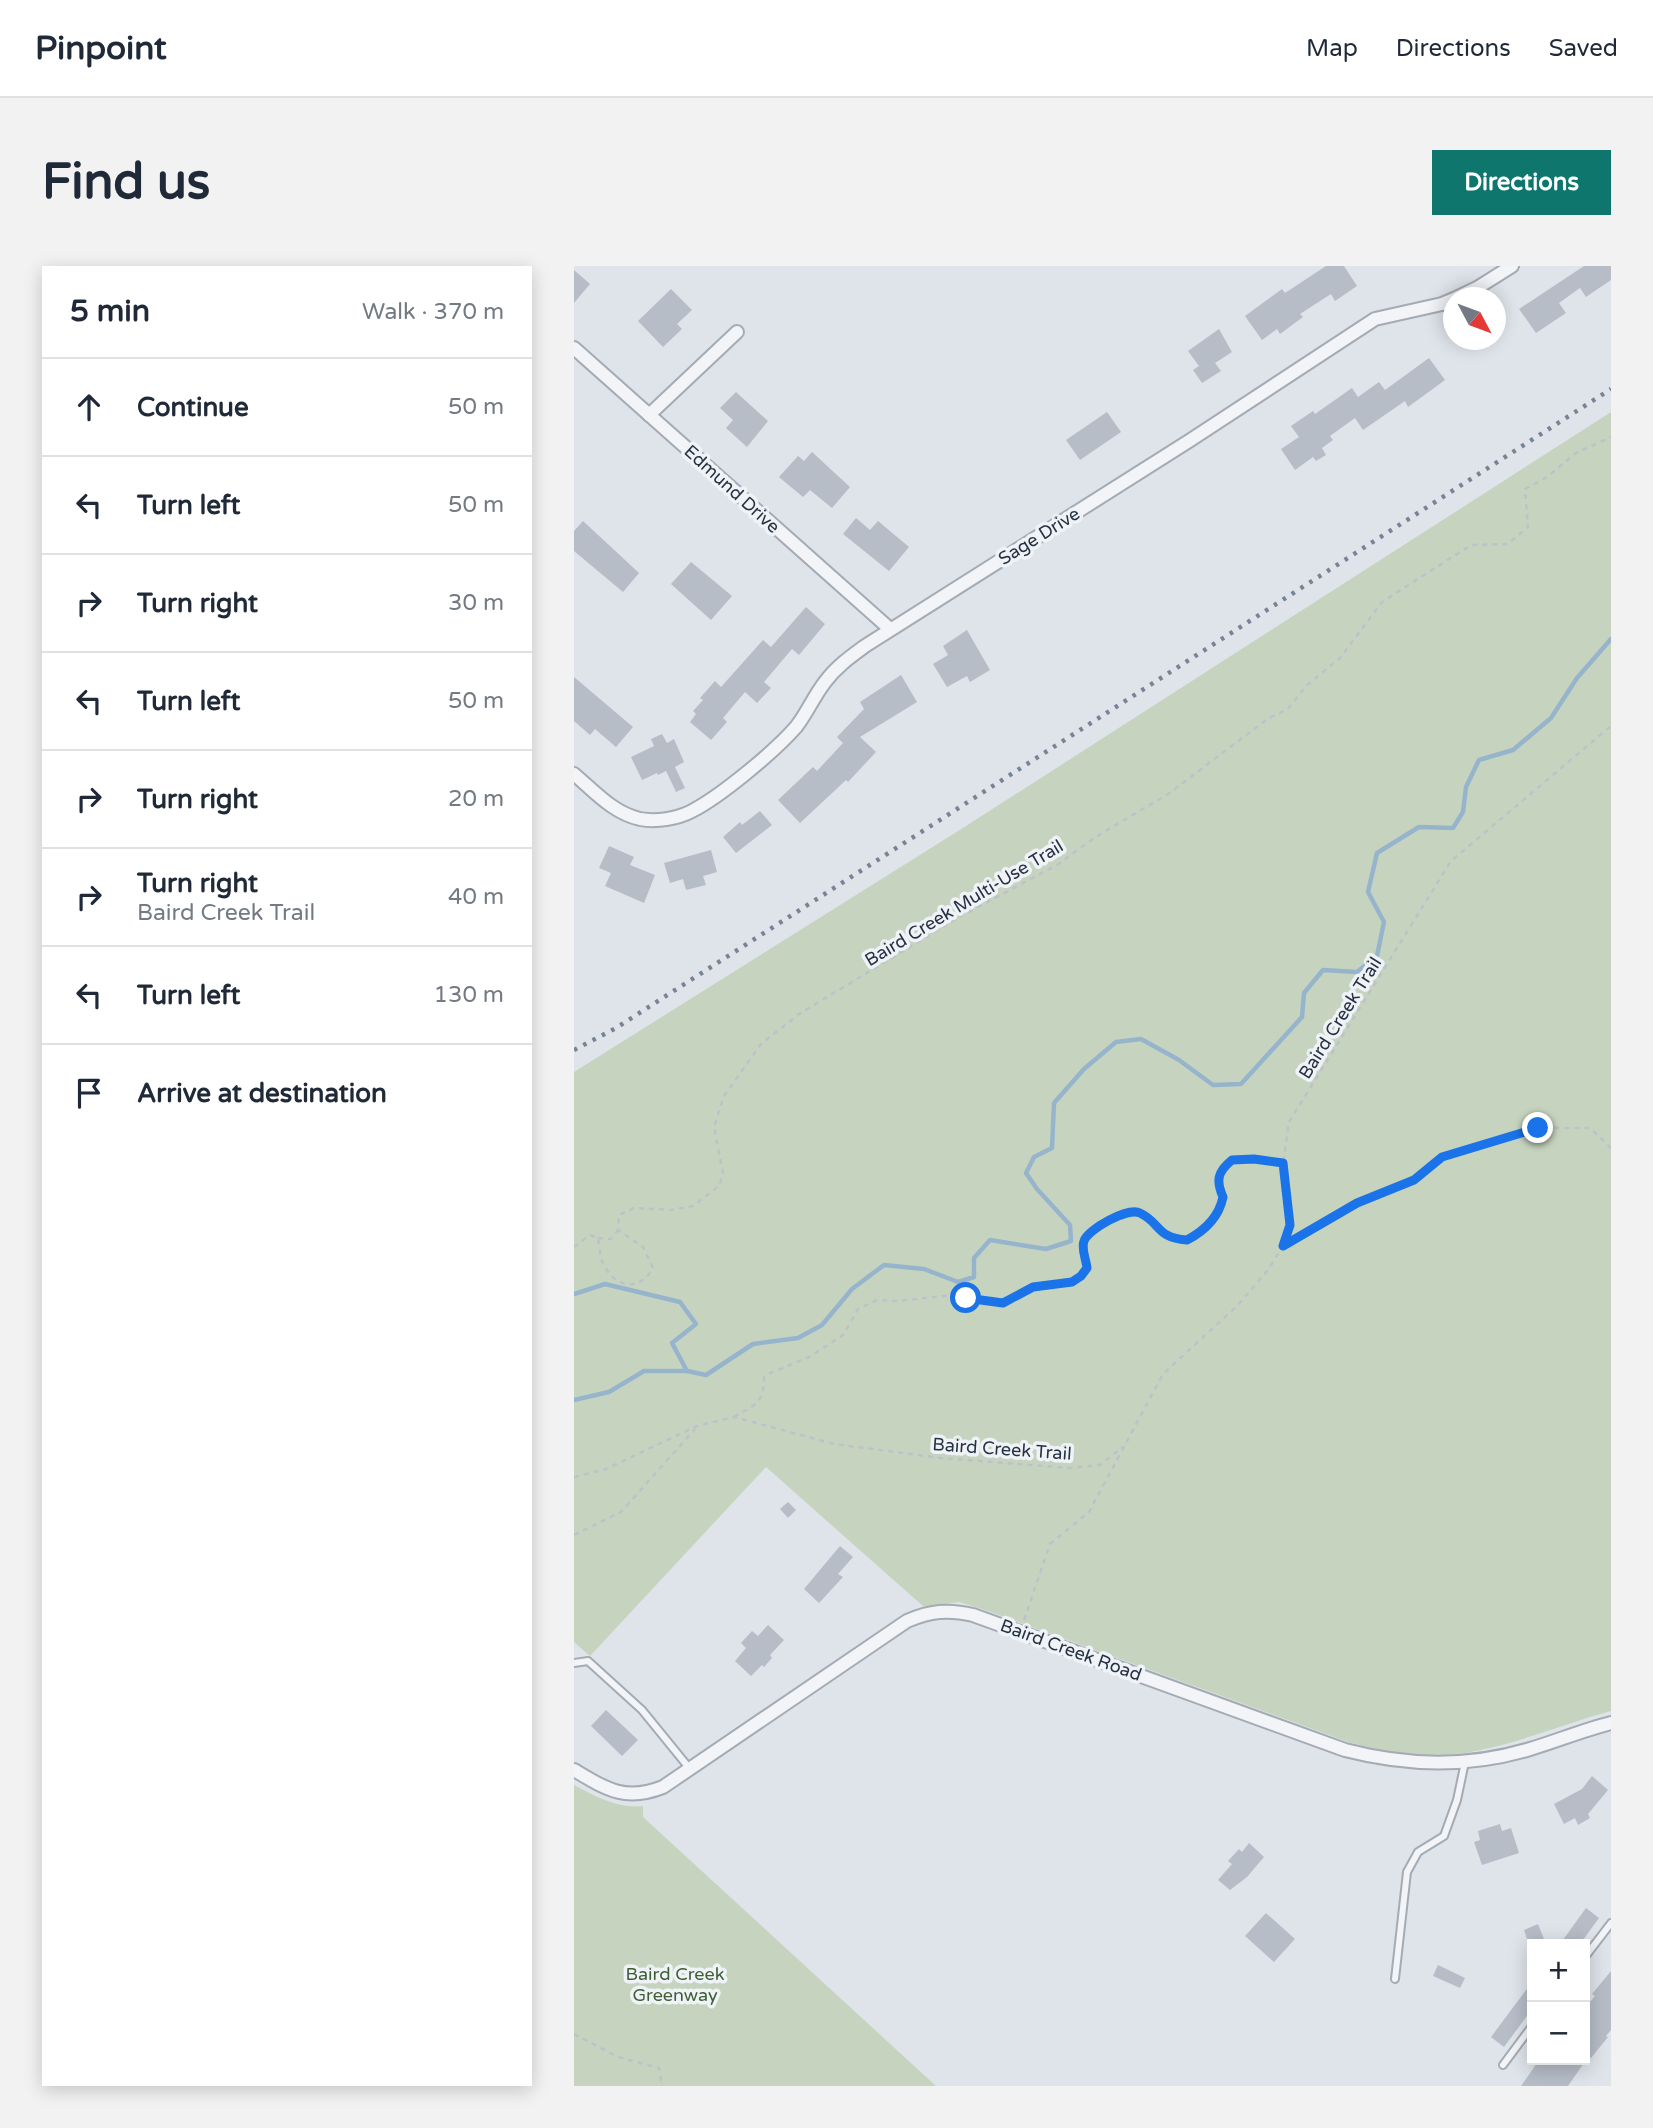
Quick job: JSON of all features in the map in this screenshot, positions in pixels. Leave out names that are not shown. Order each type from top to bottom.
[{"type":"street","name":"Sage Drive","points":[[1479,287],[1512,266]]},
{"type":"street","name":"Sage Drive","points":[[574,774],[610,805],[640,819],[660,820],[690,812],[779,744],[797,725],[825,682],[844,662],[890,629],[1189,441],[1376,319],[1443,304]]},
{"type":"street","points":[[649,415],[737,332]]},
{"type":"street","name":"Edmund Drive","points":[[574,348],[890,629]]},
{"type":"street","name":"Baird Creek Road","points":[[574,1770],[607,1789],[622,1794],[637,1794],[663,1787],[907,1621],[937,1611],[956,1611],[1020,1632],[1345,1750],[1403,1762],[1465,1762],[1500,1757],[1611,1723]]},
{"type":"lane","points":[[574,1663],[589,1661],[609,1679],[642,1710],[690,1769]]},
{"type":"lane","points":[[1395,1979],[1408,1872],[1418,1852],[1444,1836],[1457,1800],[1465,1762]]},
{"type":"lane","points":[[1590,1951],[1611,1923]]},
{"type":"lane","points":[[1503,2065],[1527,2033]]},
{"type":"path","name":"Baird Creek Multi-Use Trail","points":[[618,1230],[619,1215],[634,1208],[671,1210],[694,1206],[719,1186],[723,1173],[714,1127],[724,1096],[761,1044],[799,1014],[961,916],[1057,865],[1113,826],[1168,794],[1269,718],[1288,709],[1306,686],[1340,658],[1382,602],[1471,545],[1508,544],[1528,527],[1525,489],[1547,477],[1576,453],[1611,437]]},
{"type":"path","name":"Baird Creek Trail","points":[[574,1477],[606,1469],[697,1426],[734,1417],[834,1444],[941,1458],[1070,1468],[1100,1465],[1126,1445],[1163,1374],[1237,1307],[1268,1270],[1283,1246],[1290,1225],[1283,1163],[1289,1122],[1451,861],[1611,726]]},
{"type":"path","points":[[1283,1246],[1357,1203],[1414,1180],[1442,1157],[1538,1128],[1590,1128],[1611,1148]]},
{"type":"path","points":[[734,1417],[760,1400],[765,1392],[765,1378],[768,1374],[809,1357],[844,1335],[858,1309],[867,1304],[887,1299],[898,1301],[953,1295],[1003,1303],[1033,1287],[1072,1282],[1087,1268],[1084,1240],[1089,1233],[1117,1216],[1127,1212],[1139,1212],[1166,1235],[1187,1240],[1215,1217],[1223,1197],[1217,1183],[1219,1174],[1232,1160],[1254,1159],[1283,1163]]},
{"type":"path","points":[[574,1247],[590,1235],[611,1239],[618,1230],[643,1247],[653,1268],[647,1279],[633,1285],[622,1284],[610,1273],[602,1260],[598,1238]]},
{"type":"path","points":[[574,1535],[621,1512],[697,1426]]},
{"type":"path","points":[[1020,1632],[1050,1544],[1090,1512],[1126,1445]]},
{"type":"path","points":[[574,2034],[618,2057],[659,2068],[662,2086]]},
{"type":"green space","points":[[1611,412],[1611,1711],[1511,1742],[1460,1754],[1401,1754],[1351,1743],[982,1609],[959,1602],[924,1607],[766,1467],[590,1656],[574,1642],[574,1072],[966,826]]},
{"type":"green space","name":"Baird Creek Greenway","points":[[574,1785],[616,1804],[643,1806],[643,1817],[936,2086],[574,2086]]},
{"type":"building","points":[[1326,266],[1344,266],[1357,286],[1335,301],[1331,294],[1300,314],[1303,317],[1280,334],[1277,329],[1262,340],[1245,316],[1282,289],[1285,293]]},
{"type":"building","points":[[1584,266],[1611,266],[1611,280],[1586,297],[1580,288],[1559,303],[1566,313],[1536,333],[1519,309]]},
{"type":"building","points":[[574,270],[590,284],[574,303]]},
{"type":"building","points":[[671,289],[692,310],[677,324],[682,329],[663,347],[638,321]]},
{"type":"building","points":[[1219,329],[1232,352],[1215,363],[1221,371],[1202,383],[1193,370],[1199,366],[1188,351]]},
{"type":"building","points":[[1429,358],[1445,380],[1408,407],[1405,401],[1363,430],[1355,418],[1330,436],[1333,440],[1322,448],[1326,455],[1316,461],[1313,457],[1295,470],[1281,449],[1299,437],[1291,426],[1313,411],[1315,414],[1352,388],[1358,397],[1379,382],[1385,390]]},
{"type":"building","points":[[736,392],[768,421],[747,447],[726,428],[733,420],[720,408]]},
{"type":"building","points":[[1107,412],[1121,432],[1080,460],[1066,440]]},
{"type":"building","points":[[812,452],[850,487],[832,508],[810,490],[803,497],[779,477],[798,456],[804,461]]},
{"type":"building","points":[[856,518],[870,530],[878,521],[909,547],[889,571],[843,534]]},
{"type":"building","points":[[583,521],[639,573],[623,592],[574,551],[574,531]]},
{"type":"building","points":[[691,562],[732,596],[711,620],[671,584]]},
{"type":"building","points":[[806,607],[825,624],[799,655],[792,649],[764,682],[771,688],[757,703],[745,692],[723,718],[727,722],[711,740],[690,722],[696,714],[693,711],[703,700],[700,698],[715,681],[721,687],[763,640],[771,647]]},
{"type":"building","points":[[967,630],[990,670],[970,682],[967,676],[947,687],[933,664],[948,655],[943,646]]},
{"type":"building","points":[[901,675],[917,702],[860,737],[876,752],[848,782],[846,780],[800,823],[778,800],[813,767],[817,771],[843,743],[837,737],[864,709],[860,702]]},
{"type":"building","points":[[574,677],[633,727],[616,747],[595,729],[590,735],[574,721]]},
{"type":"building","points":[[662,734],[667,743],[674,739],[684,762],[675,767],[685,788],[676,792],[666,771],[642,780],[631,757],[654,746],[651,739]]},
{"type":"building","points":[[760,811],[772,825],[736,853],[723,837],[740,822],[742,825]]},
{"type":"building","points":[[609,846],[634,857],[630,865],[655,875],[644,903],[605,886],[611,873],[599,868]]},
{"type":"building","points":[[711,850],[717,872],[703,876],[706,885],[686,890],[683,879],[670,883],[664,863]]},
{"type":"building","points":[[788,1502],[796,1510],[788,1518],[780,1509]]},
{"type":"building","points":[[840,1546],[853,1557],[838,1574],[843,1577],[819,1603],[804,1589]]},
{"type":"building","points":[[768,1625],[784,1640],[770,1655],[772,1658],[764,1667],[762,1665],[751,1676],[735,1661],[746,1648],[741,1643],[752,1631],[758,1636]]},
{"type":"building","points":[[606,1710],[638,1740],[622,1756],[591,1726]]},
{"type":"building","points":[[1592,1776],[1608,1790],[1588,1814],[1590,1818],[1578,1825],[1575,1818],[1564,1824],[1554,1804],[1582,1789]]},
{"type":"building","points":[[1500,1824],[1502,1831],[1511,1828],[1519,1853],[1482,1865],[1474,1842],[1480,1840],[1478,1831]]},
{"type":"building","points":[[1249,1843],[1264,1857],[1247,1877],[1230,1890],[1218,1880],[1232,1864],[1228,1861],[1239,1849],[1242,1852]]},
{"type":"building","points":[[1586,1908],[1599,1918],[1584,1939],[1564,1939]]},
{"type":"building","points":[[1266,1913],[1295,1939],[1274,1962],[1245,1936]]},
{"type":"building","points":[[1538,1924],[1544,1939],[1527,1939],[1524,1930]]},
{"type":"building","points":[[1438,1965],[1465,1978],[1460,1988],[1433,1976]]},
{"type":"building","points":[[1611,1971],[1611,2030],[1591,2058],[1590,2002],[1595,1996],[1592,1994]]},
{"type":"building","points":[[1527,1989],[1527,2016],[1504,2047],[1491,2037]]},
{"type":"building","points":[[1536,2065],[1583,2065],[1568,2086],[1521,2086]]},
{"type":"waterway","points":[[574,1294],[605,1284],[680,1302],[696,1324],[672,1343],[687,1371],[706,1375],[753,1344],[798,1338],[822,1325],[852,1289],[884,1265],[924,1269],[958,1282],[974,1277],[974,1258],[990,1240],[1046,1249],[1071,1241],[1070,1225],[1026,1173],[1034,1157],[1052,1148],[1054,1103],[1084,1069],[1116,1042],[1141,1039],[1179,1060],[1213,1085],[1241,1084],[1302,1017],[1304,993],[1323,970],[1357,972],[1377,956],[1384,922],[1368,892],[1377,853],[1419,827],[1453,828],[1463,812],[1466,787],[1479,760],[1513,750],[1551,718],[1577,678],[1611,639]]},
{"type":"waterway","points":[[574,1400],[609,1392],[644,1371],[687,1371]]},
{"type":"railway","points":[[574,1050],[616,1028],[1611,389]]},
{"type":"route","points":[[966,1298],[1003,1303],[1033,1287],[1072,1282],[1087,1268],[1083,1250],[1084,1240],[1089,1233],[1127,1212],[1139,1212],[1166,1235],[1187,1240],[1215,1217],[1223,1197],[1217,1183],[1219,1174],[1232,1160],[1254,1159],[1283,1163],[1290,1225],[1283,1246],[1357,1203],[1414,1180],[1442,1157],[1538,1128]]}]
